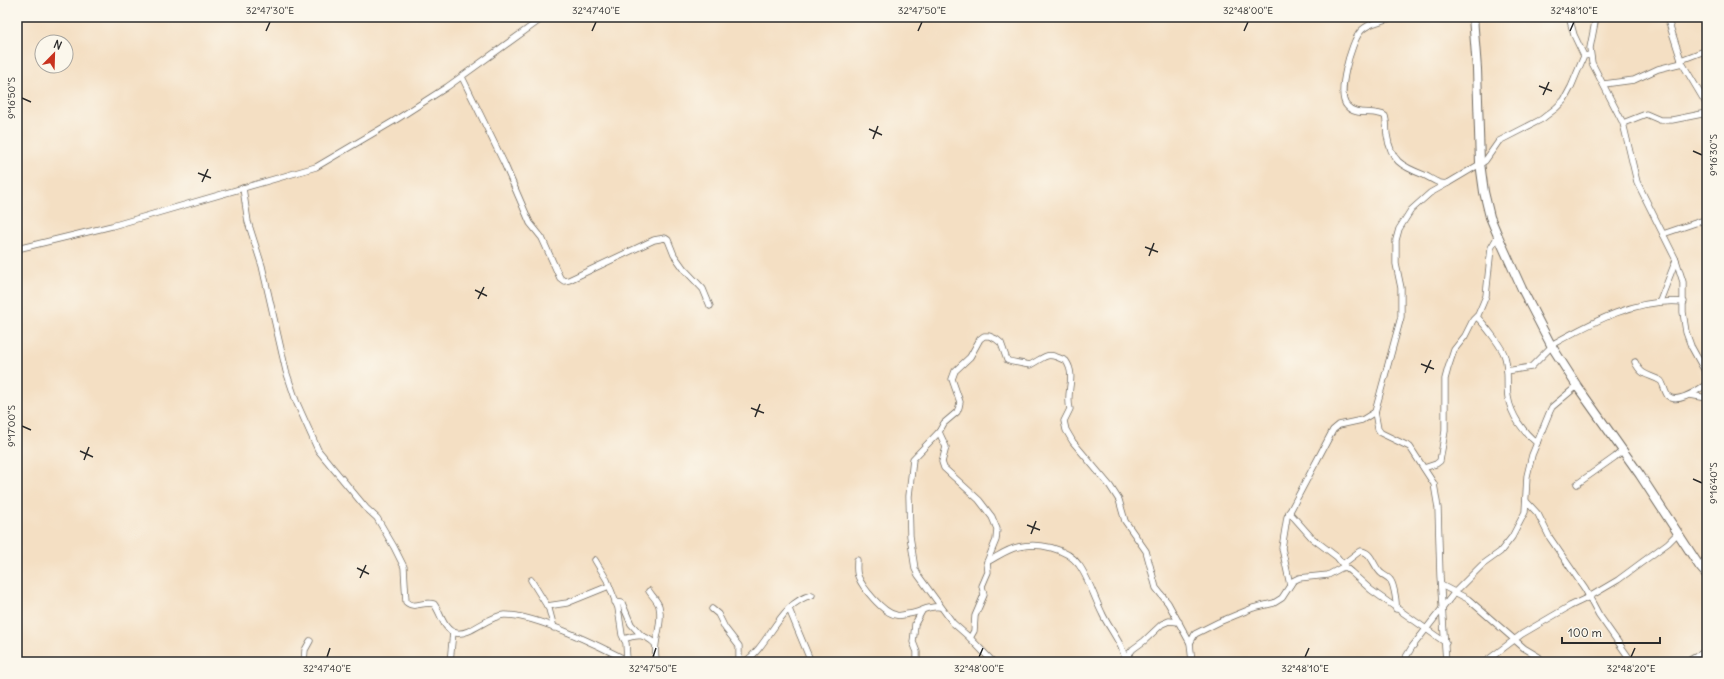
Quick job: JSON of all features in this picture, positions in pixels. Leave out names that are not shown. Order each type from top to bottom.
[{"type":"street","points":[[17,249],[112,226],[316,167],[394,121],[462,77],[544,17]]},
{"type":"street","points":[[1394,17],[1373,24],[1360,32],[1347,66],[1343,93],[1344,103],[1347,107],[1354,111],[1380,113],[1385,116],[1388,144],[1399,164],[1436,182],[1443,184],[1448,183]]},
{"type":"street","points":[[1473,17],[1477,69],[1480,163],[1484,192],[1490,217],[1522,289],[1551,345],[1577,386],[1700,567],[1707,575]]},
{"type":"street","points":[[1446,662],[1438,508],[1434,484],[1410,447],[1381,433],[1378,429],[1375,412],[1401,317],[1401,288],[1396,252],[1396,240],[1399,229],[1411,210],[1420,200],[1488,158],[1499,141],[1537,122],[1564,100],[1584,56],[1574,35],[1570,17]]},
{"type":"street","points":[[1596,17],[1590,55],[1592,63],[1623,123],[1637,182],[1676,260],[1683,282],[1686,332],[1691,346],[1707,375]]},
{"type":"street","points":[[1667,17],[1681,62],[1706,103]]},
{"type":"street","points":[[1604,84],[1634,80],[1658,69],[1681,62],[1707,50]]},
{"type":"street","points":[[1584,56],[1590,55]]},
{"type":"street","points":[[462,77],[504,164],[530,223],[542,238],[560,278],[566,281],[654,240],[665,238],[668,240],[674,255],[684,269],[703,289],[710,306]]},
{"type":"street","points":[[1623,123],[1646,114],[1660,120],[1672,120],[1707,113]]},
{"type":"street","points":[[243,188],[248,222],[262,266],[286,371],[296,401],[318,450],[362,503],[377,518],[385,531],[404,567],[406,602],[414,606],[426,603],[434,604],[444,622],[453,632],[465,632],[496,616],[504,615],[520,617],[554,628],[628,661],[627,649],[622,635],[616,602],[595,560]]},
{"type":"street","points":[[1663,234],[1707,219]]},
{"type":"street","points":[[1424,468],[1440,461],[1445,431],[1445,379],[1454,350],[1465,336],[1473,320],[1477,317],[1486,296],[1491,248],[1498,236]]},
{"type":"street","points":[[1660,301],[1676,260]]},
{"type":"street","points":[[1507,371],[1531,367],[1540,360],[1551,345],[1618,313],[1660,301],[1684,302]]},
{"type":"street","points":[[1477,317],[1505,356],[1508,398],[1515,416],[1526,433],[1537,443]]},
{"type":"street","points":[[993,662],[953,623],[940,607],[915,569],[909,518],[913,459],[939,432],[944,423],[957,412],[960,402],[952,379],[953,374],[970,357],[980,339],[984,336],[989,336],[996,339],[1003,347],[1007,360],[1010,362],[1030,365],[1042,356],[1049,355],[1066,361],[1072,374],[1069,404],[1070,409],[1064,421],[1066,430],[1073,442],[1117,496],[1125,521],[1146,551],[1156,588],[1168,603],[1190,643],[1192,662]]},
{"type":"street","points":[[1701,363],[1707,353]]},
{"type":"street","points":[[1635,362],[1638,369],[1643,374],[1661,381],[1668,396],[1672,398],[1680,398],[1690,395],[1707,384]]},
{"type":"street","points":[[1403,662],[1412,646],[1443,609],[1455,592],[1505,547],[1522,521],[1525,512],[1527,476],[1532,455],[1552,407],[1577,386]]},
{"type":"street","points":[[1690,395],[1707,398]]},
{"type":"street","points":[[1290,585],[1282,548],[1284,531],[1289,512],[1333,430],[1339,425],[1362,420],[1375,412]]},
{"type":"street","points":[[939,432],[946,447],[942,462],[944,468],[979,500],[992,517],[997,529],[996,540],[987,562],[988,572],[982,586],[984,595],[975,616],[974,631],[970,638]]},
{"type":"street","points":[[1577,484],[1615,458],[1622,451]]},
{"type":"street","points":[[1526,502],[1538,514],[1550,538],[1589,597],[1599,615],[1632,662]]},
{"type":"street","points":[[1289,512],[1312,538],[1371,590],[1446,643]]},
{"type":"street","points":[[1485,662],[1514,639],[1618,580],[1668,543],[1678,533]]},
{"type":"street","points":[[987,562],[1018,546],[1040,545],[1047,546],[1075,560],[1084,574],[1104,618],[1123,651],[1124,661]]},
{"type":"street","points":[[1190,643],[1195,634],[1219,622],[1253,608],[1274,603],[1282,598],[1290,585],[1299,578],[1328,575],[1341,568],[1360,550],[1368,554],[1380,572],[1391,581],[1396,601],[1396,609]]},
{"type":"street","points":[[1700,567],[1707,556]]},
{"type":"street","points":[[857,560],[858,576],[864,587],[879,604],[895,615],[906,615],[922,611],[930,606],[940,607]]},
{"type":"street","points":[[531,580],[547,606],[554,628]]},
{"type":"street","points":[[1441,585],[1468,599],[1527,650],[1539,657],[1542,662]]},
{"type":"street","points":[[547,606],[567,603],[609,586]]},
{"type":"street","points":[[649,591],[659,606],[660,613],[660,622],[655,644],[657,662]]},
{"type":"street","points":[[745,662],[757,652],[789,609],[799,600],[812,595]]},
{"type":"street","points":[[616,602],[622,603],[631,624],[640,635],[648,638],[655,644]]},
{"type":"street","points":[[712,608],[718,614],[725,628],[739,646],[739,662]]},
{"type":"street","points":[[789,609],[812,662]]},
{"type":"street","points":[[917,662],[918,652],[913,642],[915,627],[922,611]]},
{"type":"street","points":[[1124,661],[1133,649],[1162,624],[1169,621],[1179,622]]},
{"type":"street","points":[[450,662],[453,632]]},
{"type":"street","points":[[624,639],[640,635]]},
{"type":"street","points":[[304,662],[305,650],[310,641]]},
{"type":"street","points":[[1689,662],[1702,657]]}]
